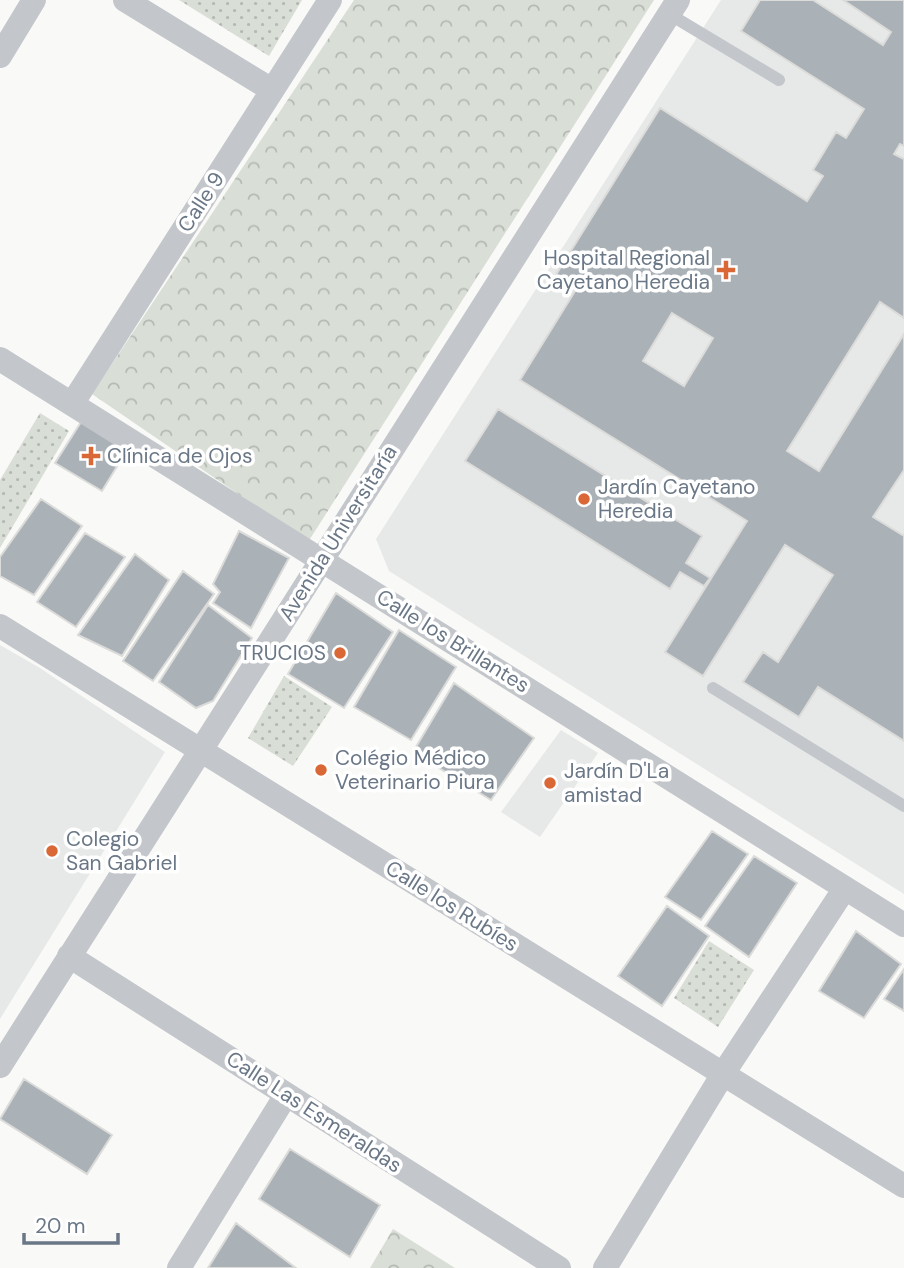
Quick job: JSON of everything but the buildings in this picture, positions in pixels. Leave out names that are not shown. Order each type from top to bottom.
[{"type":"street","points":[[0,56],[34,0]]},
{"type":"street","points":[[125,0],[272,90]]},
{"type":"street","name":"Calle 9","points":[[72,404],[330,0]]},
{"type":"street","name":"Avenida Universitaría","points":[[0,1066],[674,7]]},
{"type":"street","name":"Calle los Brillantes","points":[[0,359],[904,925]]},
{"type":"street","name":"Calle los Rubíes","points":[[0,626],[904,1186]]},
{"type":"street","points":[[605,1268],[723,1074],[845,888]]},
{"type":"street","name":"Calle Las Esmeraldas","points":[[69,956],[559,1268]]},
{"type":"street","points":[[179,1268],[286,1095]]},
{"type":"lane","points":[[674,7],[779,80]]},
{"type":"lane","points":[[713,688],[904,806]]},
{"type":"shaded area","name":"Hospital Regional Cayetano Heredia","points":[[721,0],[904,0],[904,894],[389,571],[376,539]]},
{"type":"shaded area","name":"Colegio San Gabriel","points":[[0,645],[40,668],[165,752],[0,1019]]},
{"type":"shaded area","name":"Jardín D'La amistad","points":[[561,730],[598,753],[540,837],[501,812]]},
{"type":"green space","points":[[179,0],[302,0],[269,56]]},
{"type":"green space","points":[[354,0],[654,0],[308,542],[92,394]]},
{"type":"green space","points":[[40,413],[69,431],[0,548],[0,480]]},
{"type":"green space","points":[[284,676],[332,707],[293,766],[248,738]]},
{"type":"green space","points":[[709,941],[754,970],[718,1027],[674,998]]},
{"type":"green space","points":[[393,1229],[455,1268],[370,1268]]},
{"type":"place","name":"Hospital Regional Cayetano Heredia","points":[[726,270]]},
{"type":"place","name":"Clínica de Ojos","points":[[91,456]]},
{"type":"place","name":"Jardín Cayetano Heredia","points":[[584,499]]},
{"type":"place","name":"TRUCIOS","points":[[340,653]]},
{"type":"place","name":"Colégio Médico Veterinario Piura","points":[[321,770]]},
{"type":"place","name":"Jardín D'La amistad","points":[[550,783]]},
{"type":"place","name":"Colegio San Gabriel","points":[[52,851]]}]
